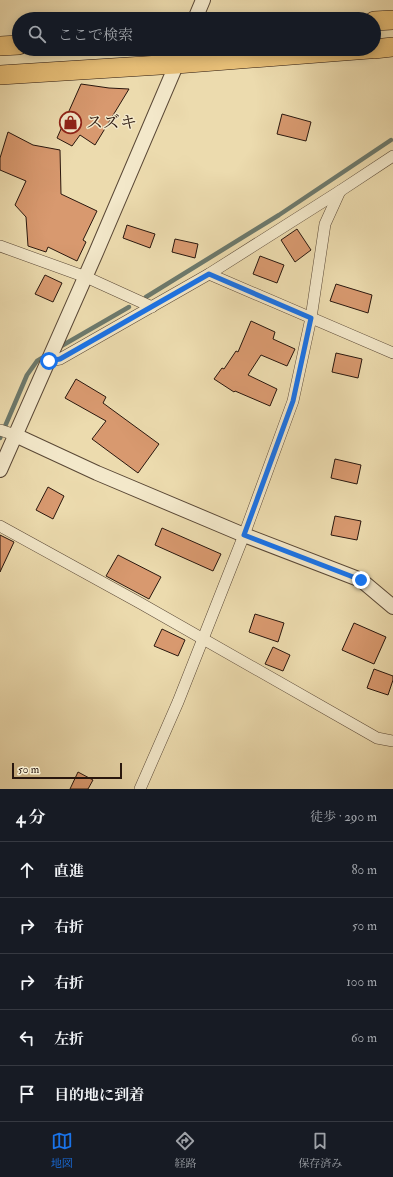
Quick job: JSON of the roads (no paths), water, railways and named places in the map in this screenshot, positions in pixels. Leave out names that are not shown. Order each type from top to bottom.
[{"type":"highway","points":[[381,21],[393,20]]},
{"type":"highway","points":[[0,46],[12,45]]},
{"type":"highway","points":[[381,48],[393,47]]},
{"type":"highway","points":[[0,75],[179,57],[203,56]]},
{"type":"street","points":[[198,12],[204,0]]},
{"type":"street","points":[[0,470],[86,276],[179,57]]},
{"type":"street","points":[[49,361],[60,359],[209,274],[393,156]]},
{"type":"street","points":[[140,789],[203,640],[244,535],[293,401],[311,318],[325,224],[340,191]]},
{"type":"street","points":[[0,246],[86,276],[152,307]]},
{"type":"street","points":[[209,274],[393,354]]},
{"type":"street","points":[[0,430],[15,435],[97,473],[244,535],[361,580],[393,607]]},
{"type":"street","points":[[0,526],[140,603],[377,738],[393,741]]},
{"type":"waterway","points":[[146,297],[279,215],[391,140]]},
{"type":"waterway","points":[[58,348],[129,307]]},
{"type":"waterway","points":[[0,438],[27,375],[37,361],[47,355]]},
{"type":"place","name":"スズキ","points":[[70,122]]}]
